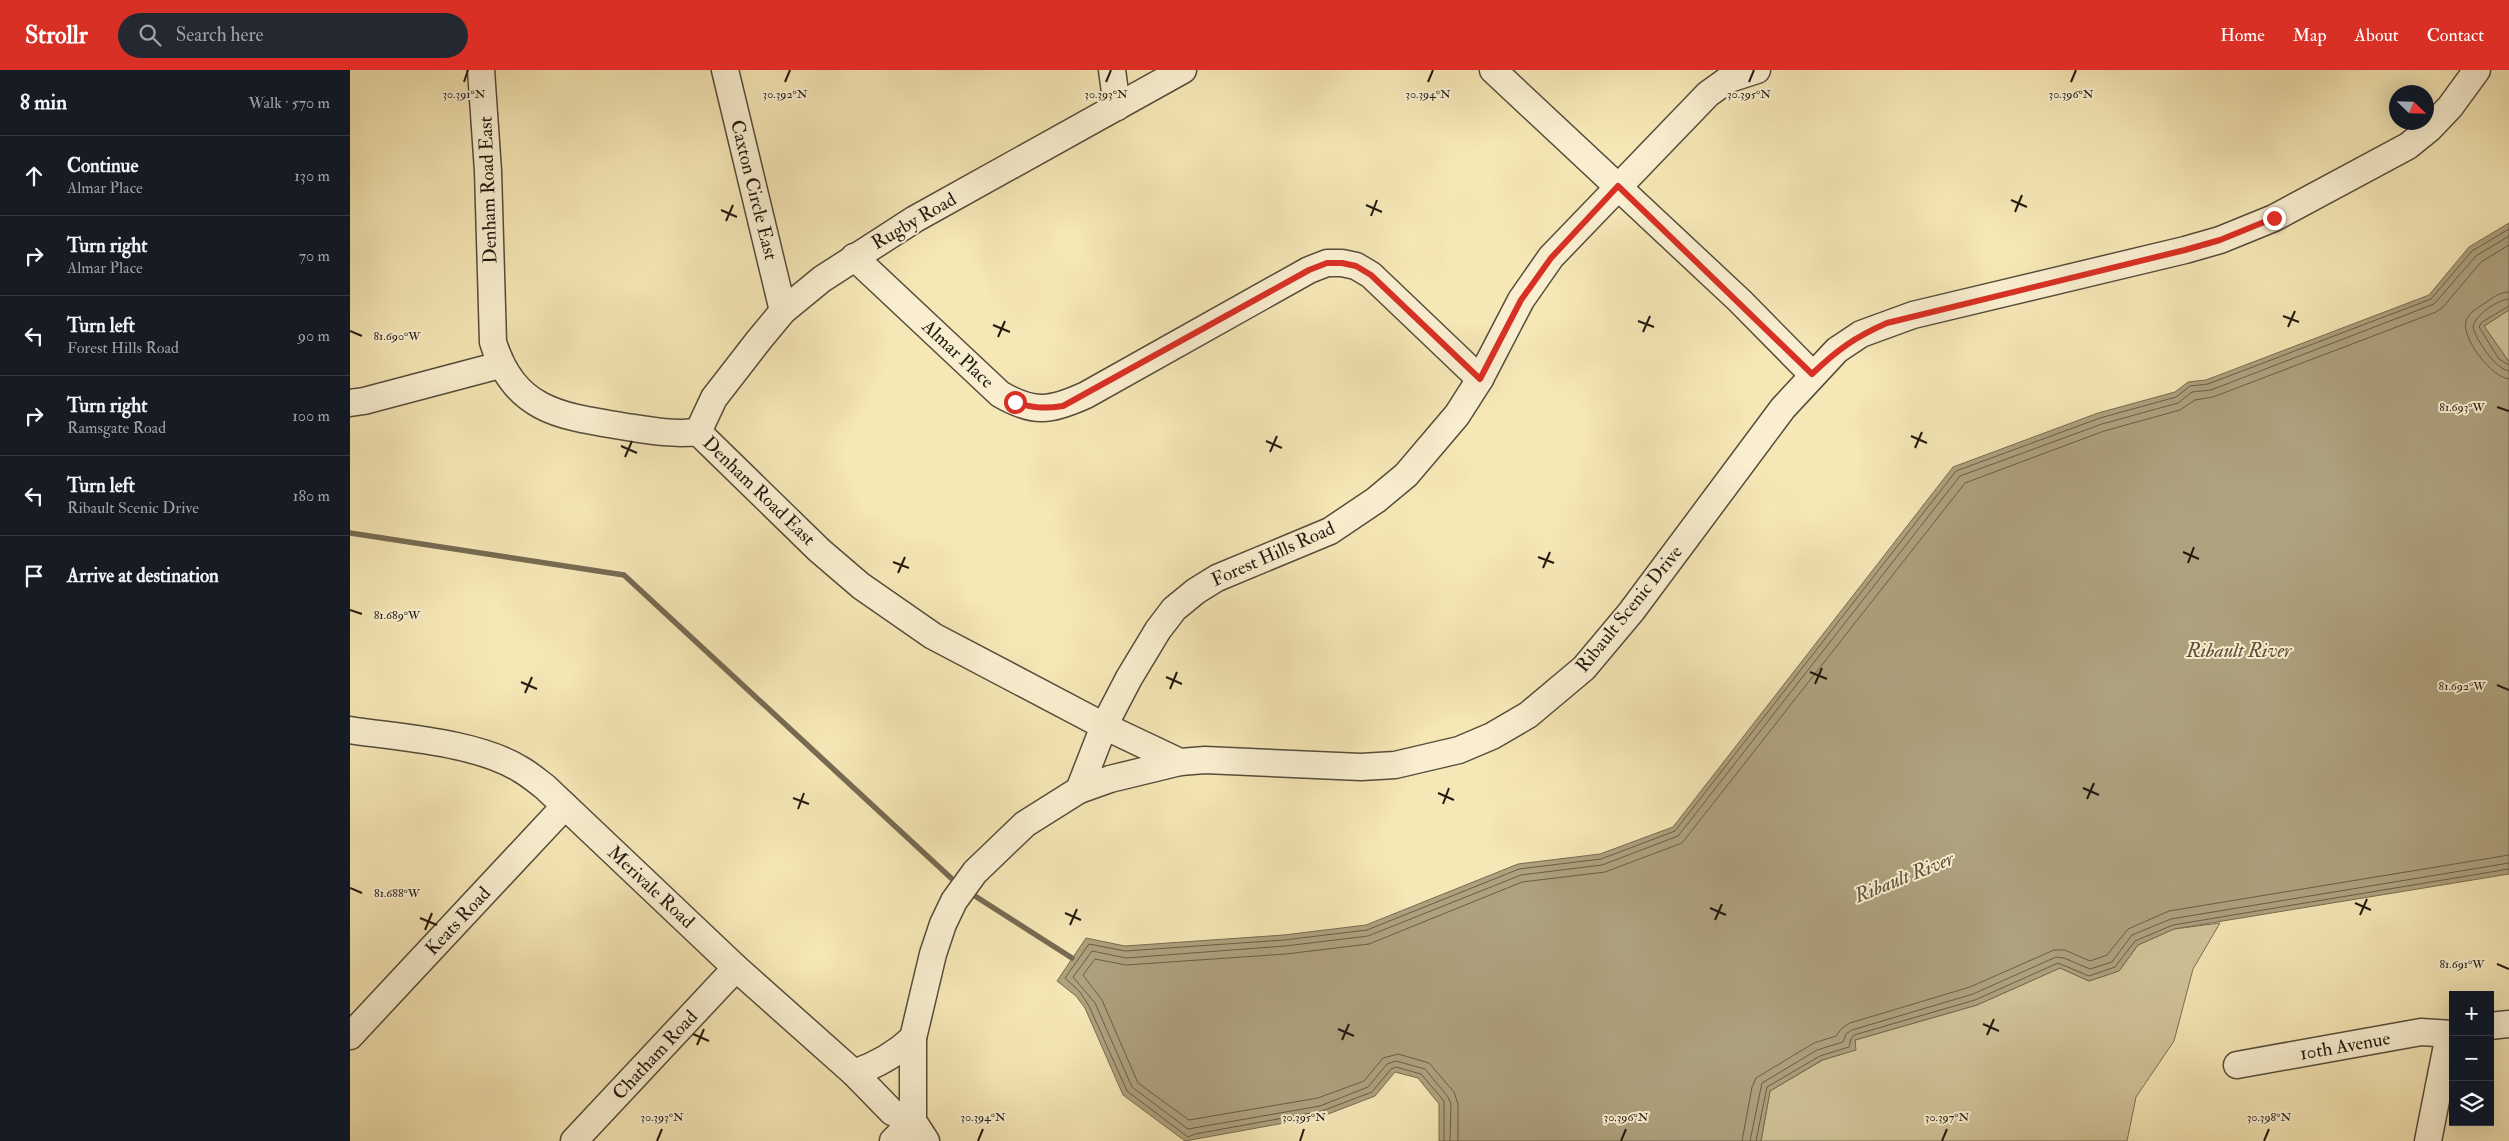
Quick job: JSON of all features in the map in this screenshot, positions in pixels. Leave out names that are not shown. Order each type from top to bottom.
[{"type":"street","name":"Denham Road East","points":[[481,70],[487,162],[493,342],[500,365],[531,400],[551,411],[575,418],[675,434],[698,432],[819,550],[900,614],[966,654],[1104,726]]},
{"type":"street","name":"Caxton Circle East","points":[[725,70],[783,311]]},
{"type":"street","points":[[1112,70],[1117,107]]},
{"type":"street","name":"Rugby Road","points":[[698,432],[714,398],[783,311],[822,279],[854,256],[915,219],[1183,70]]},
{"type":"street","points":[[1493,70],[1618,186],[1812,374]]},
{"type":"street","name":"Forest Hills Road","points":[[1104,726],[1129,678],[1158,630],[1174,609],[1196,591],[1217,578],[1330,531],[1376,500],[1406,475],[1429,451],[1457,415],[1480,379],[1521,300],[1546,265],[1618,186],[1708,94],[1729,79],[1757,70]]},
{"type":"street","name":"Ribault Scenic Drive","points":[[1104,726],[1180,762],[1206,760],[1361,767],[1395,765],[1459,750],[1492,736],[1528,715],[1584,668],[1611,637],[1783,408],[1812,374],[1837,350],[1860,334],[1887,323],[2185,250],[2220,240],[2274,218],[2408,146],[2429,129],[2450,107],[2476,70]]},
{"type":"street","name":"Almar Place","points":[[854,256],[1000,394],[1031,408],[1045,409],[1063,406],[1086,395],[1309,270],[1327,263],[1342,263],[1356,266],[1379,281],[1480,379]]},
{"type":"street","points":[[350,403],[364,402],[500,365]]},
{"type":"street","points":[[1078,790],[1104,726]]},
{"type":"street","name":"Merivale Road","points":[[350,730],[463,748],[492,756],[520,768],[565,806],[736,968],[854,1073],[892,1112],[919,1131]]},
{"type":"street","points":[[893,1141],[919,1131],[913,1038],[933,954],[943,924],[954,901],[975,872],[1025,824],[1078,790],[1110,779],[1180,762]]},
{"type":"street","name":"Keats Road","points":[[350,1036],[565,806]]},
{"type":"street","name":"Chatham Road","points":[[574,1141],[736,968]]},
{"type":"street","points":[[2494,1026],[2509,1024]]},
{"type":"street","name":"10th Avenue","points":[[2237,1066],[2421,1032],[2449,1035]]},
{"type":"street","points":[[2428,1141],[2451,1036]]},
{"type":"street","points":[[854,1073],[874,1066],[894,1055],[913,1038]]},
{"type":"shaded area","points":[[2509,310],[2509,362],[2484,326]]},
{"type":"shaded area","points":[[2220,923],[2193,969],[2174,1041],[2136,1097],[2127,1141],[1761,1141],[1770,1091],[1823,1060],[1855,1050],[1855,1040],[1977,1005],[2060,968],[2089,981],[2119,971],[2138,945],[2174,929]]},
{"type":"water","name":"Ribault River","points":[[2509,223],[2509,310],[2484,326],[2509,362],[2509,874],[2174,929],[2138,945],[2119,971],[2089,981],[2060,968],[1977,1005],[1855,1040],[1856,1050],[1822,1060],[1770,1091],[1761,1141],[1439,1141],[1439,1104],[1418,1078],[1395,1072],[1375,1096],[1323,1116],[1185,1141],[1123,1095],[1085,1008],[1076,996],[1057,981],[1086,938],[1125,946],[1284,935],[1366,925],[1518,864],[1600,854],[1673,827],[1953,467],[2098,413],[2175,392],[2188,382],[2206,380],[2429,295],[2469,247]]},
{"type":"waterway","points":[[350,533],[624,575],[951,878]]},
{"type":"waterway","points":[[975,896],[1072,958]]},
{"type":"route","points":[[1015,402],[1031,408],[1045,409],[1063,406],[1086,395],[1309,270],[1327,263],[1342,263],[1356,266],[1379,281],[1480,379],[1521,300],[1551,258],[1618,186],[1740,301],[1812,374],[1837,350],[1860,334],[1887,323],[2185,250],[2220,240],[2274,218]]}]
